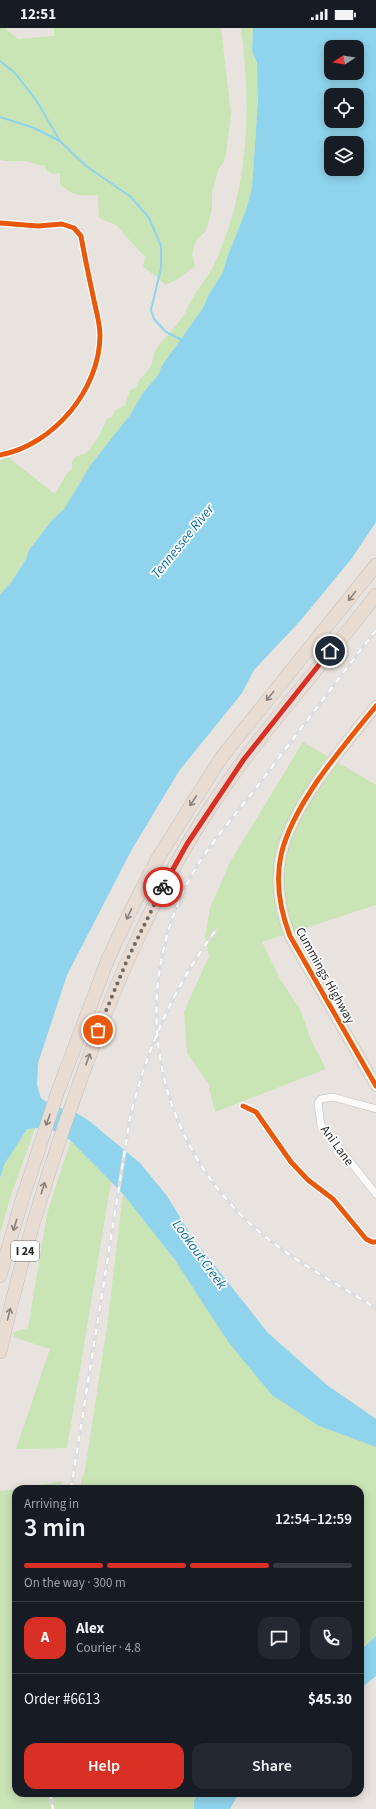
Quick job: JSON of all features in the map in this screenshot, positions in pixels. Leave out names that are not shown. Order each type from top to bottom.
[{"type":"highway","name":"I 24","points":[[0,1276],[58,1091],[108,959],[130,912],[162,852],[221,758],[376,565]]},
{"type":"highway","name":"I 24","points":[[0,1352],[18,1276],[55,1152],[74,1096],[103,1017],[128,958],[158,896],[187,844],[244,759],[376,595]]},
{"type":"main road","name":"Cummings Highway","points":[[376,706],[336,756],[299,807],[280,855],[278,885],[284,917],[290,936],[376,1086]]},
{"type":"street","points":[[0,222],[38,226],[62,224],[74,228],[81,236],[100,333],[98,357],[88,386],[65,417],[42,438],[9,453],[0,455]]},
{"type":"street","name":"Ani Lane","points":[[376,1109],[333,1097],[321,1099],[318,1103],[321,1125],[376,1194]]},
{"type":"street","points":[[243,1106],[256,1112],[291,1162],[308,1180],[326,1192],[366,1239],[376,1242]]},
{"type":"green space","points":[[0,28],[7,28],[7,30],[18,39],[54,36],[54,28],[221,28],[231,114],[226,154],[223,163],[218,170],[212,193],[212,208],[206,231],[196,240],[192,254],[195,266],[178,279],[166,285],[143,266],[145,257],[116,225],[99,218],[98,195],[78,195],[69,191],[60,184],[60,173],[53,174],[47,171],[44,165],[25,161],[0,160]]},
{"type":"green space","points":[[241,28],[253,28],[252,51],[257,63],[258,101],[252,189],[246,210],[223,272],[209,294],[203,308],[161,367],[159,374],[143,393],[130,415],[92,463],[64,509],[52,520],[29,550],[26,559],[12,581],[0,595],[0,460],[8,457],[55,494],[67,473],[72,469],[72,462],[75,457],[86,453],[98,438],[107,419],[112,417],[115,411],[125,405],[130,390],[136,388],[141,378],[149,369],[152,364],[155,351],[185,313],[194,296],[212,269],[234,211],[244,151],[246,89]]},
{"type":"green space","points":[[303,742],[376,785],[376,905],[262,942],[280,979],[300,1009],[311,1040],[326,1069],[215,1112],[208,1083],[187,1053],[184,1012],[209,956],[205,937],[210,908],[230,862]]},
{"type":"green space","points":[[35,1128],[10,1198],[0,1234],[0,1178],[4,1165],[27,1129]]},
{"type":"green space","points":[[71,1140],[111,1182],[67,1448],[16,1449],[50,1349],[14,1337],[14,1332],[28,1328],[47,1214]]},
{"type":"green space","points":[[123,1194],[175,1260],[319,1426],[376,1447],[376,1636],[364,1647],[364,1485],[81,1485],[82,1476],[84,1476],[107,1327]]},
{"type":"green space","points":[[62,1481],[61,1485],[40,1485]]},
{"type":"green space","points":[[12,1490],[12,1797],[197,1797],[194,1809],[0,1809],[0,1491]]},
{"type":"water","points":[[253,28],[376,28],[376,522],[352,558],[301,620],[254,670],[242,693],[179,771],[131,851],[67,975],[38,1063],[37,1085],[41,1098],[52,1106],[73,1111],[88,1120],[140,1163],[167,1196],[192,1237],[268,1333],[327,1385],[376,1419],[376,1447],[319,1426],[272,1395],[229,1343],[175,1260],[123,1194],[70,1140],[47,1127],[27,1129],[4,1165],[0,1178],[0,595],[12,581],[26,559],[29,550],[52,520],[64,509],[92,463],[130,415],[143,393],[159,374],[161,367],[203,308],[209,294],[223,272],[246,210],[252,188],[258,101],[257,63],[252,51]]},
{"type":"water","points":[[376,1636],[376,1676],[364,1686],[364,1647]]},
{"type":"water","points":[[196,1797],[237,1797],[230,1809],[194,1809],[194,1801]]},
{"type":"waterway","points":[[0,61],[15,73],[36,100],[60,141],[86,166],[131,197],[149,218],[161,246],[161,268],[151,310],[154,319],[166,332],[182,340]]},
{"type":"waterway","points":[[0,117],[34,128],[60,141]]},
{"type":"railway","points":[[376,630],[218,836],[192,875],[185,888],[168,931],[159,975],[156,1019],[161,1062],[172,1105],[190,1145],[214,1183],[244,1218],[274,1244],[376,1308]]},
{"type":"railway","points":[[72,1485],[130,1118],[144,1068],[163,1020],[187,973],[216,930]]},
{"type":"railway","points":[[51,1797],[53,1809]]},
{"type":"cycle path","points":[[0,223],[38,226],[62,224],[74,228],[81,236],[100,327],[98,355],[92,375],[83,394],[70,412],[55,427],[38,440],[20,449],[0,455]]},
{"type":"cycle path","points":[[376,706],[332,761],[305,800],[287,836],[281,855],[279,873],[279,893],[290,936],[376,1086]]},
{"type":"cycle path","points":[[243,1106],[256,1112],[291,1162],[308,1180],[333,1199],[366,1239],[376,1242]]},
{"type":"way so far","points":[[98,1030],[128,958],[163,887]]},
{"type":"route","points":[[163,887],[187,844],[244,759],[330,651]]},
{"type":"water label","name":"Tennessee River","points":[[182,541]]},
{"type":"water label","name":"Lookout Creek","points":[[200,1254]]}]
